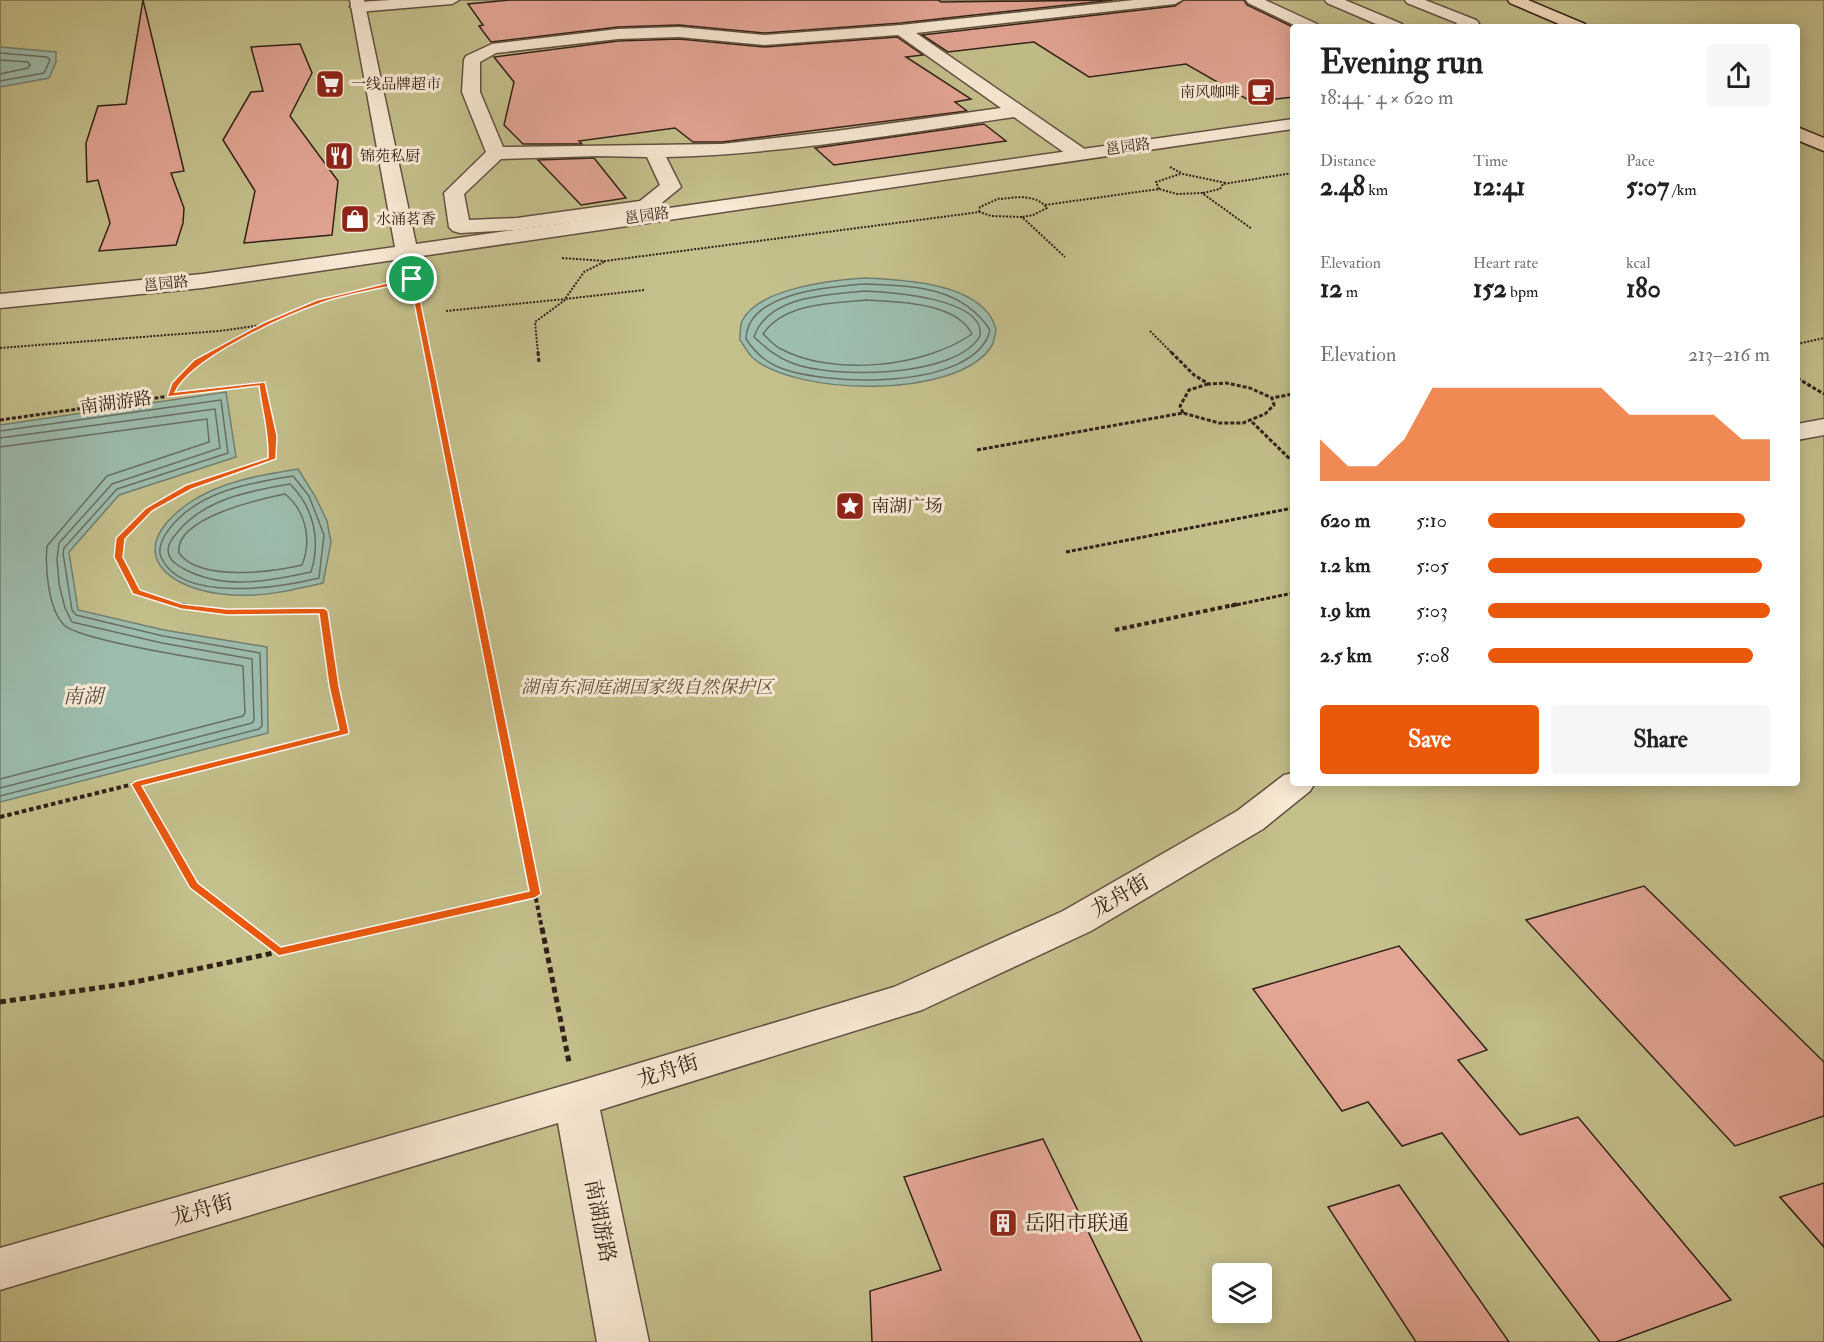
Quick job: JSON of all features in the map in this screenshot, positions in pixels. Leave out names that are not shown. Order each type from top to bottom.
[{"type":"main road","points":[[1515,0],[1572,24]]},
{"type":"main road","points":[[1500,4],[1545,24]]},
{"type":"main road","points":[[1800,120],[1824,130]]},
{"type":"main road","points":[[1800,134],[1824,145]]},
{"type":"street","points":[[407,251],[357,3],[452,0]]},
{"type":"street","points":[[496,153],[471,92],[472,60],[492,49],[618,34],[679,32],[765,40],[901,30],[1175,0]]},
{"type":"street","points":[[1253,0],[1305,24]]},
{"type":"street","points":[[1332,0],[1389,24]]},
{"type":"street","points":[[1412,0],[1471,23],[1468,24]]},
{"type":"street","points":[[901,30],[1078,154]]},
{"type":"street","points":[[654,152],[671,187],[646,206],[518,224],[460,227],[454,193],[496,153],[722,150],[836,137],[1016,111]]},
{"type":"street","name":"邕园路","points":[[0,301],[202,281],[1290,124]]},
{"type":"street","points":[[1800,431],[1824,427]]},
{"type":"street","name":"龙舟街","points":[[0,1269],[576,1100],[907,999],[1077,921],[1251,820],[1293,786]]},
{"type":"street","name":"南湖游路","points":[[576,1100],[623,1342]]},
{"type":"path","points":[[1001,199],[1035,199],[1045,205],[1159,189],[1177,194],[1202,193],[1220,189],[1223,184],[1234,181],[1290,173]]},
{"type":"path","points":[[1159,189],[1156,182],[1181,174]]},
{"type":"path","points":[[1202,193],[1252,229]]},
{"type":"path","points":[[559,258],[605,261],[980,212],[991,216],[1022,217],[1042,211],[1047,208],[1045,205]]},
{"type":"path","points":[[1022,217],[1065,257]]},
{"type":"path","points":[[407,251],[576,1100]]},
{"type":"path","points":[[539,363],[535,322],[566,299],[584,272],[605,261]]},
{"type":"path","points":[[170,395],[174,385],[196,362],[265,324],[319,301],[412,279]]},
{"type":"path","points":[[446,311],[644,290]]},
{"type":"path","points":[[0,348],[219,331],[265,324]]},
{"type":"path","points":[[1150,331],[1194,375],[1209,384]]},
{"type":"path","points":[[1800,343],[1824,338]]},
{"type":"path","points":[[1800,380],[1824,394]]},
{"type":"path","name":"南湖游路","points":[[0,420],[262,383],[265,407],[273,436],[272,459],[189,487],[149,510],[121,538],[118,557],[136,592],[181,606],[227,612],[324,611],[334,686],[344,732],[0,817]]},
{"type":"path","points":[[1183,413],[1180,406],[1189,390],[1209,384],[1226,383],[1250,388],[1272,398],[1290,395]]},
{"type":"path","points":[[977,450],[1183,413],[1202,421],[1227,424],[1251,421],[1268,413],[1274,405],[1272,398]]},
{"type":"path","points":[[1251,421],[1290,459]]},
{"type":"path","points":[[1066,552],[1290,509]]},
{"type":"path","points":[[1115,630],[1290,594]]},
{"type":"path","points":[[136,784],[194,885],[279,952]]},
{"type":"path","points":[[0,1002],[125,984],[535,894]]},
{"type":"green space","name":"湖南东洞庭湖国家级自然保护区","points":[[0,0],[1824,0],[1824,1342],[0,1342]]},
{"type":"water","points":[[0,47],[56,52],[56,62],[49,78],[0,87]]},
{"type":"water","points":[[865,278],[931,285],[963,295],[977,303],[991,316],[996,329],[991,347],[973,364],[946,376],[912,383],[876,386],[839,385],[804,380],[774,371],[753,358],[740,340],[742,321],[763,301],[798,288]]},
{"type":"water","name":"南湖","points":[[226,392],[236,457],[119,495],[69,552],[78,610],[164,630],[267,647],[268,733],[0,802],[0,425]]},
{"type":"water","points":[[298,469],[327,521],[331,542],[323,583],[267,594],[233,595],[189,586],[172,577],[161,566],[155,553],[157,538],[168,521],[189,503],[201,495],[228,484]]},
{"type":"building","points":[[143,0],[184,171],[171,173],[184,208],[183,223],[176,245],[99,251],[110,223],[98,180],[87,182],[86,143],[98,106],[126,104]]},
{"type":"building","points":[[511,0],[938,0],[941,2],[1113,0],[901,23],[765,33],[679,25],[618,27],[491,42],[479,26],[483,25],[468,4]]},
{"type":"building","points":[[1184,0],[1244,0],[1247,5],[1290,26],[1290,97],[1252,102],[1186,64],[1089,77],[1034,42],[948,52],[922,35],[1175,6]]},
{"type":"building","points":[[897,37],[923,55],[906,57],[971,99],[955,102],[967,111],[722,142],[693,142],[675,128],[579,141],[582,144],[523,144],[504,125],[514,82],[494,57],[618,41],[679,39],[765,47]]},
{"type":"building","points":[[300,44],[312,73],[290,116],[338,181],[332,235],[244,243],[255,191],[223,140],[251,92],[263,91],[251,47]]},
{"type":"building","points":[[984,124],[1006,141],[834,165],[815,148]]},
{"type":"building","points":[[594,158],[626,198],[581,205],[538,160]]},
{"type":"building","points":[[1644,886],[1824,1062],[1824,1116],[1735,1146],[1526,920]]},
{"type":"building","points":[[1399,946],[1487,1050],[1458,1060],[1520,1135],[1578,1117],[1731,1300],[1616,1342],[1600,1342],[1442,1133],[1402,1146],[1368,1102],[1342,1111],[1253,989]]},
{"type":"building","name":"岳阳市联通","points":[[1043,1139],[1142,1342],[872,1342],[870,1291],[941,1270],[904,1177]]},
{"type":"building","points":[[1824,1183],[1824,1247],[1780,1197]]},
{"type":"building","points":[[1399,1185],[1509,1342],[1416,1342],[1328,1207]]},
{"type":"place","name":"一线品牌超市","points":[[330,84]]},
{"type":"place","name":"南风咖啡","points":[[1261,92]]},
{"type":"place","name":"锦苑私厨","points":[[339,156]]},
{"type":"place","name":"水涌茗香","points":[[355,219]]},
{"type":"place","name":"南湖广场","points":[[850,506]]},
{"type":"place","name":"岳阳市联通","points":[[1003,1223]]},
{"type":"route","points":[[412,279],[535,894],[279,952],[194,885],[136,784],[344,732],[334,686],[324,611],[227,612],[181,606],[136,592],[118,557],[121,538],[149,510],[189,487],[272,459],[273,436],[265,407],[262,383],[170,395],[174,385],[196,362],[265,324],[319,301],[412,279]]}]
